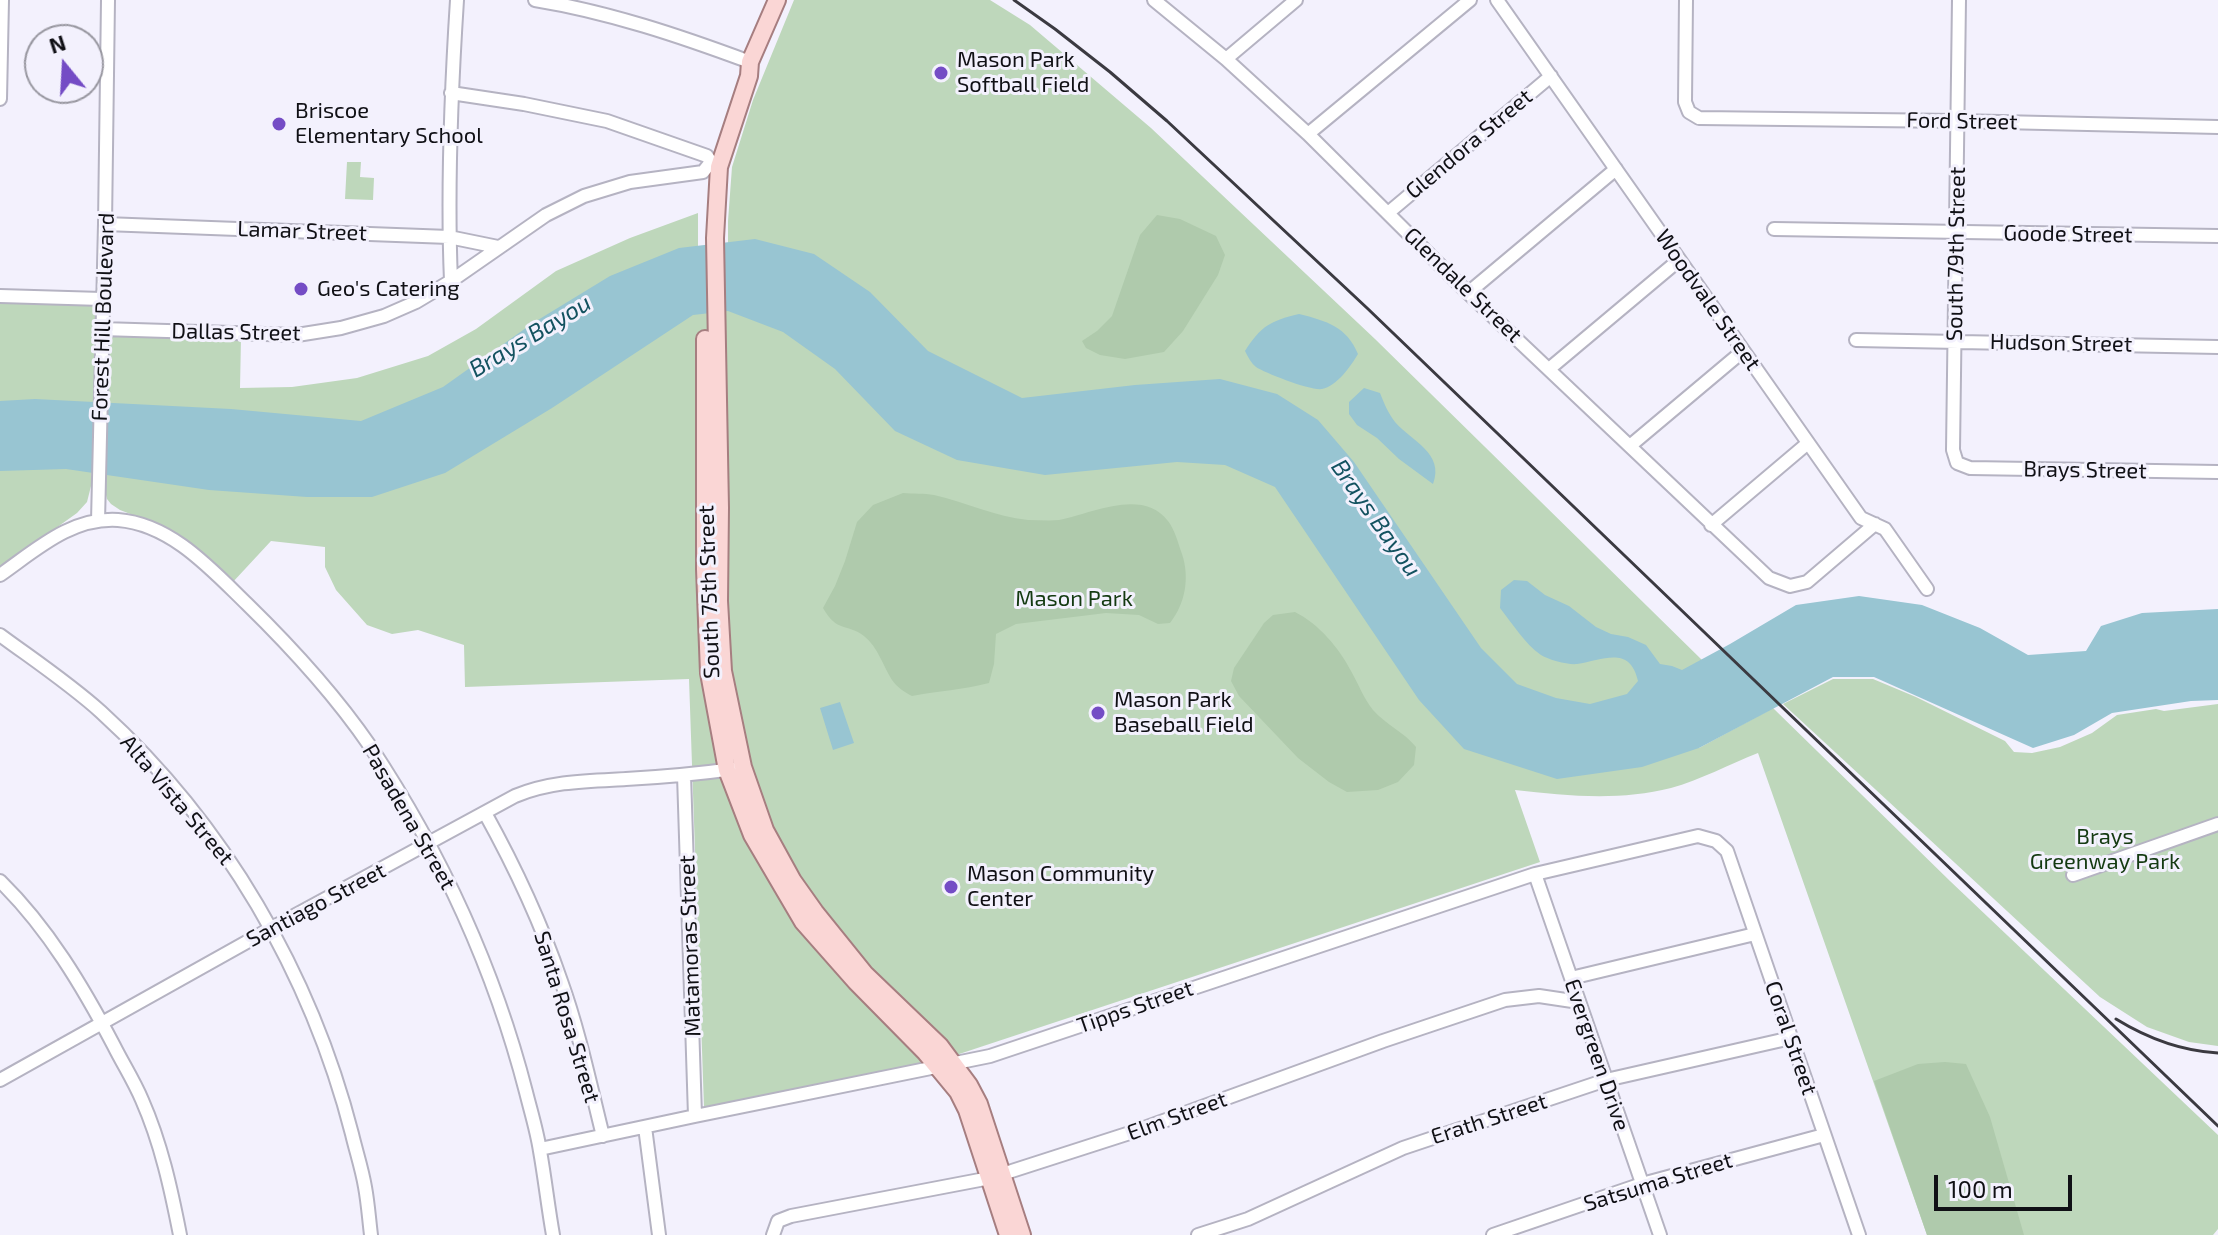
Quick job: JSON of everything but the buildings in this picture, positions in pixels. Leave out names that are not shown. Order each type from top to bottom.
[{"type":"main road","name":"South 75th Street","points":[[777,0],[732,95],[711,162],[710,337],[720,508],[719,601],[723,671],[735,769],[809,917],[940,1046],[946,1066],[969,1085],[979,1104],[1008,1235]]},
{"type":"main road","name":"South 75th Street","points":[[711,222],[719,167],[749,76],[750,62]]},
{"type":"main road","name":"South 75th Street","points":[[996,1176],[1022,1235]]},
{"type":"street","points":[[0,99],[2,0]]},
{"type":"street","name":"Forest Hill Boulevard","points":[[98,521],[108,0]]},
{"type":"street","points":[[451,281],[451,93],[457,0]]},
{"type":"street","points":[[535,0],[570,6],[673,34],[750,62]]},
{"type":"street","name":"Glendale Street","points":[[1154,0],[1226,59],[1308,134],[1468,293],[1767,576],[1790,586],[1807,582],[1875,524]]},
{"type":"street","points":[[1226,59],[1296,0]]},
{"type":"street","points":[[1308,134],[1470,0]]},
{"type":"street","name":"Woodvale Street","points":[[1497,0],[1861,518],[1885,529],[1927,589]]},
{"type":"street","name":"Ford Street","points":[[1686,0],[1685,102],[1689,112],[1699,118],[2218,127]]},
{"type":"street","name":"South 79th Street","points":[[1956,459],[1953,450],[1959,0]]},
{"type":"street","name":"Glendora Street","points":[[1388,213],[1551,76]]},
{"type":"street","points":[[451,93],[607,121],[707,156],[711,162]]},
{"type":"street","name":"Dallas Street","points":[[102,329],[297,335],[341,328],[384,316],[416,302],[546,215],[584,196],[630,182],[703,172],[711,162]]},
{"type":"street","points":[[1468,293],[1616,169]]},
{"type":"street","name":"Lamar Street","points":[[105,224],[449,237],[498,247]]},
{"type":"street","name":"Goode Street","points":[[1774,229],[2218,236]]},
{"type":"street","points":[[1549,369],[1679,260]]},
{"type":"street","points":[[0,296],[102,299]]},
{"type":"street","name":"Hudson Street","points":[[1856,340],[2218,347]]},
{"type":"street","points":[[1631,445],[1743,351]]},
{"type":"street","points":[[1711,525],[1808,443]]},
{"type":"street","name":"Brays Street","points":[[1956,459],[1957,463],[1970,468],[2218,472]]},
{"type":"street","points":[[0,575],[62,532],[98,521]]},
{"type":"street","name":"Pasadena Street","points":[[98,521],[135,523],[169,537],[210,567],[316,677],[369,745],[428,844],[487,966],[517,1060],[540,1149],[553,1235]]},
{"type":"street","name":"Alta Vista Street","points":[[0,635],[101,712],[157,769],[241,877],[314,1019],[343,1098],[365,1185],[371,1235]]},
{"type":"street","name":"Santiago Street","points":[[0,1080],[515,796],[544,786],[569,782],[735,769]]},
{"type":"street","name":"Matamoras Street","points":[[684,775],[695,1116]]},
{"type":"street","name":"Santa Rosa Street","points":[[485,813],[528,899],[562,982],[603,1136]]},
{"type":"street","points":[[2073,875],[2218,824]]},
{"type":"street","name":"Tipps Street","points":[[540,1149],[990,1056],[1535,874],[1698,836],[1720,844]]},
{"type":"street","name":"Coral Street","points":[[1720,844],[1727,851],[1858,1235]]},
{"type":"street","name":"Evergreen Drive","points":[[1535,874],[1660,1235]]},
{"type":"street","points":[[0,881],[34,918],[67,963],[143,1100],[168,1175],[180,1235]]},
{"type":"street","points":[[1571,978],[1755,934]]},
{"type":"street","name":"Elm Street","points":[[774,1232],[778,1221],[791,1216],[996,1176],[1136,1131],[1505,1000],[1539,996],[1579,1002]]},
{"type":"street","name":"Erath Street","points":[[1198,1235],[1248,1219],[1403,1148],[1606,1080],[1791,1038]]},
{"type":"street","points":[[645,1127],[659,1235]]},
{"type":"street","name":"Satsuma Street","points":[[1493,1235],[1642,1184],[1824,1135]]},
{"type":"green space","name":"Mason Park","points":[[794,0],[990,0],[1030,25],[1151,128],[1375,339],[1702,660],[1651,688],[1699,748],[1773,708],[2218,1135],[2218,1229],[2213,1235],[1927,1235],[1758,753],[1693,781],[1652,792],[1593,796],[1515,790],[1540,862],[938,1061],[704,1107],[689,679],[465,687],[464,645],[418,630],[392,634],[367,625],[336,590],[325,567],[325,547],[271,541],[232,583],[159,525],[120,510],[107,499],[105,342],[112,334],[241,337],[240,388],[292,387],[357,378],[428,356],[476,329],[556,271],[630,238],[698,213],[698,246],[728,311],[728,221],[732,167],[753,100]]},
{"type":"green space","points":[[347,162],[361,162],[360,177],[374,178],[373,200],[345,199]]},
{"type":"green space","points":[[1157,215],[1180,219],[1216,236],[1225,255],[1218,275],[1183,331],[1164,352],[1125,359],[1100,355],[1086,348],[1082,341],[1112,316],[1140,235]]},
{"type":"green space","points":[[0,300],[92,303],[96,311],[91,486],[87,502],[77,513],[0,568]]},
{"type":"green space","points":[[903,493],[934,495],[1028,520],[1059,520],[1131,504],[1157,511],[1173,528],[1184,563],[1185,590],[1179,608],[1170,623],[1158,624],[1139,615],[1106,613],[1016,624],[996,634],[989,683],[912,696],[894,683],[869,640],[833,621],[823,608],[845,561],[857,522],[873,505]]},
{"type":"green space","points":[[1295,612],[1312,623],[1334,645],[1373,710],[1416,747],[1414,765],[1398,782],[1378,790],[1347,792],[1298,758],[1239,696],[1231,681],[1234,668],[1264,623],[1273,615]]},
{"type":"green space","name":"Brays Greenway Park","points":[[1833,679],[1873,679],[2005,741],[2014,752],[2032,753],[2060,747],[2092,733],[2117,715],[2218,704],[2218,1046],[2189,1042],[2147,1027],[2100,997],[1783,704]]},
{"type":"green space","points":[[1918,1064],[1966,1064],[1990,1117],[2024,1235],[1927,1235],[1874,1081]]},
{"type":"water","name":"Brays Bayou","points":[[755,239],[814,254],[870,292],[928,351],[1022,398],[1220,379],[1277,394],[1318,420],[1354,462],[1481,648],[1517,684],[1556,698],[1590,704],[1627,694],[1638,681],[1629,663],[1622,659],[1606,658],[1569,664],[1541,655],[1500,608],[1501,590],[1514,580],[1527,581],[1545,595],[1569,606],[1596,627],[1646,645],[1660,664],[1682,670],[1796,605],[1859,596],[1922,605],[1980,628],[2028,655],[2086,651],[2101,626],[2142,613],[2218,609],[2218,700],[2112,713],[2074,735],[2033,748],[1874,677],[1833,677],[1699,748],[1642,767],[1557,779],[1464,749],[1419,700],[1275,487],[1225,465],[1177,462],[1045,475],[957,460],[895,431],[835,369],[783,332],[728,311],[693,315],[552,408],[445,473],[372,497],[307,497],[209,490],[66,469],[0,471],[0,401],[35,399],[231,409],[361,421],[443,387],[533,323],[610,276],[679,248]]},
{"type":"water","points":[[1299,314],[1335,326],[1348,337],[1358,354],[1343,375],[1328,387],[1308,387],[1269,373],[1254,365],[1245,351],[1267,326]]},
{"type":"water","points":[[1364,388],[1380,393],[1395,422],[1430,456],[1435,473],[1433,484],[1357,425],[1349,414],[1349,402]]},
{"type":"water","points":[[840,702],[854,743],[833,750],[820,708]]},
{"type":"railway","points":[[1014,0],[1110,72],[1167,121],[1367,308],[2218,1126]]},
{"type":"railway","points":[[2116,1019],[2165,1042],[2191,1050],[2218,1053]]},
{"type":"place","name":"Mason Park Softball Field","points":[[941,73]]},
{"type":"place","name":"Briscoe Elementary School","points":[[279,124]]},
{"type":"place","name":"Geo's Catering","points":[[301,289]]},
{"type":"place","name":"Mason Park Baseball Field","points":[[1098,713]]},
{"type":"place","name":"Mason Community Center","points":[[951,887]]}]
